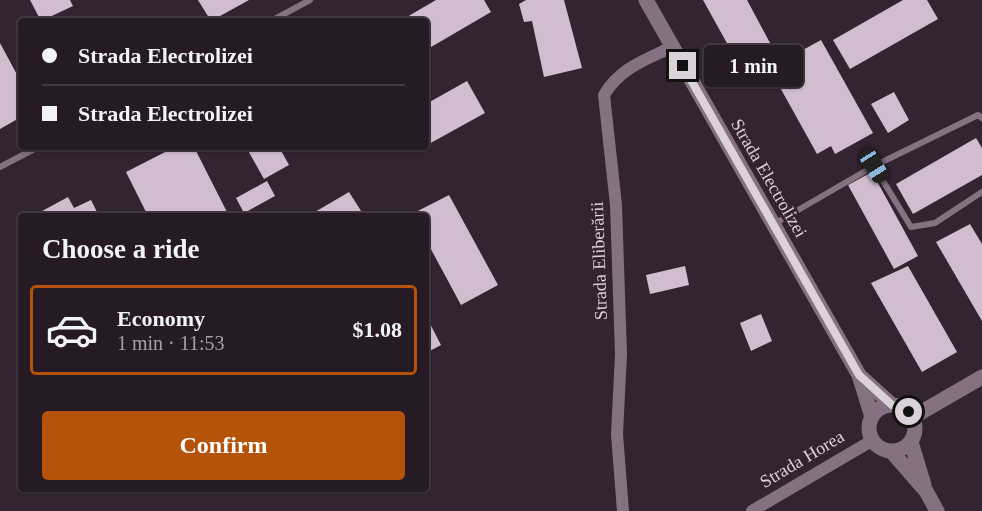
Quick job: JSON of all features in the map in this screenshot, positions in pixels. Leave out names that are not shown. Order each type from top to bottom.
[{"type":"street","name":"Strada Electrolizei","points":[[646,0],[859,375],[872,417]]},
{"type":"street","name":"Strada Eliberării","points":[[623,511],[617,434],[621,354],[616,205],[604,95],[612,81],[627,70],[672,47]]},
{"type":"street","name":"Strada Electrolizei","points":[[859,375],[892,405]]},
{"type":"street","points":[[913,417],[982,377]]},
{"type":"street","points":[[892,405],[904,408],[913,417],[916,430],[911,442],[899,451],[892,452],[881,448],[873,440],[869,429],[872,417],[879,410],[892,405]]},
{"type":"street","name":"Strada Horea","points":[[752,511],[873,440]]},
{"type":"street","points":[[911,442],[926,491],[937,511]]},
{"type":"street","points":[[892,452],[926,491]]},
{"type":"lane","points":[[277,18],[310,0]]},
{"type":"lane","points":[[773,224],[874,166],[978,115],[982,118]]},
{"type":"lane","points":[[0,167],[32,150]]},
{"type":"lane","points":[[874,166],[911,227],[935,223],[982,192]]},
{"type":"building","points":[[30,0],[70,0],[73,6],[47,18],[39,18]]},
{"type":"building","points":[[198,0],[249,0],[216,18],[209,18]]},
{"type":"building","points":[[436,0],[484,0],[491,12],[429,48],[429,18],[405,18]]},
{"type":"building","points":[[526,0],[564,0],[582,68],[544,77],[532,21],[524,22],[519,4]]},
{"type":"building","points":[[703,0],[747,0],[776,54],[743,72]]},
{"type":"building","points":[[903,0],[927,0],[938,19],[850,69],[833,40]]},
{"type":"building","points":[[821,40],[873,133],[835,154],[831,146],[817,154],[777,82],[786,77],[779,63]]},
{"type":"building","points":[[0,43],[18,76],[18,119],[0,129]]},
{"type":"building","points":[[467,81],[485,113],[429,144],[429,102]]},
{"type":"building","points":[[894,92],[909,120],[888,133],[871,104]]},
{"type":"building","points":[[976,138],[982,148],[982,175],[913,214],[896,184]]},
{"type":"building","points":[[169,150],[196,150],[227,213],[146,213],[126,172]]},
{"type":"building","points":[[248,150],[281,150],[289,165],[264,179]]},
{"type":"building","points":[[872,172],[918,256],[894,269],[848,185]]},
{"type":"building","points":[[267,181],[275,196],[244,213],[236,198]]},
{"type":"building","points":[[349,192],[362,213],[313,213]]},
{"type":"building","points":[[449,195],[498,285],[461,305],[429,246],[429,213],[414,213]]},
{"type":"building","points":[[68,197],[74,208],[91,200],[98,213],[39,213]]},
{"type":"building","points":[[970,224],[982,244],[982,321],[936,242]]},
{"type":"building","points":[[685,266],[689,285],[650,294],[646,275]]},
{"type":"building","points":[[908,266],[957,352],[922,372],[871,283]]},
{"type":"building","points":[[761,314],[772,341],[751,351],[740,323]]},
{"type":"building","points":[[429,322],[441,345],[429,351]]},
{"type":"route","points":[[683,66],[859,375],[892,405],[909,412]]}]
